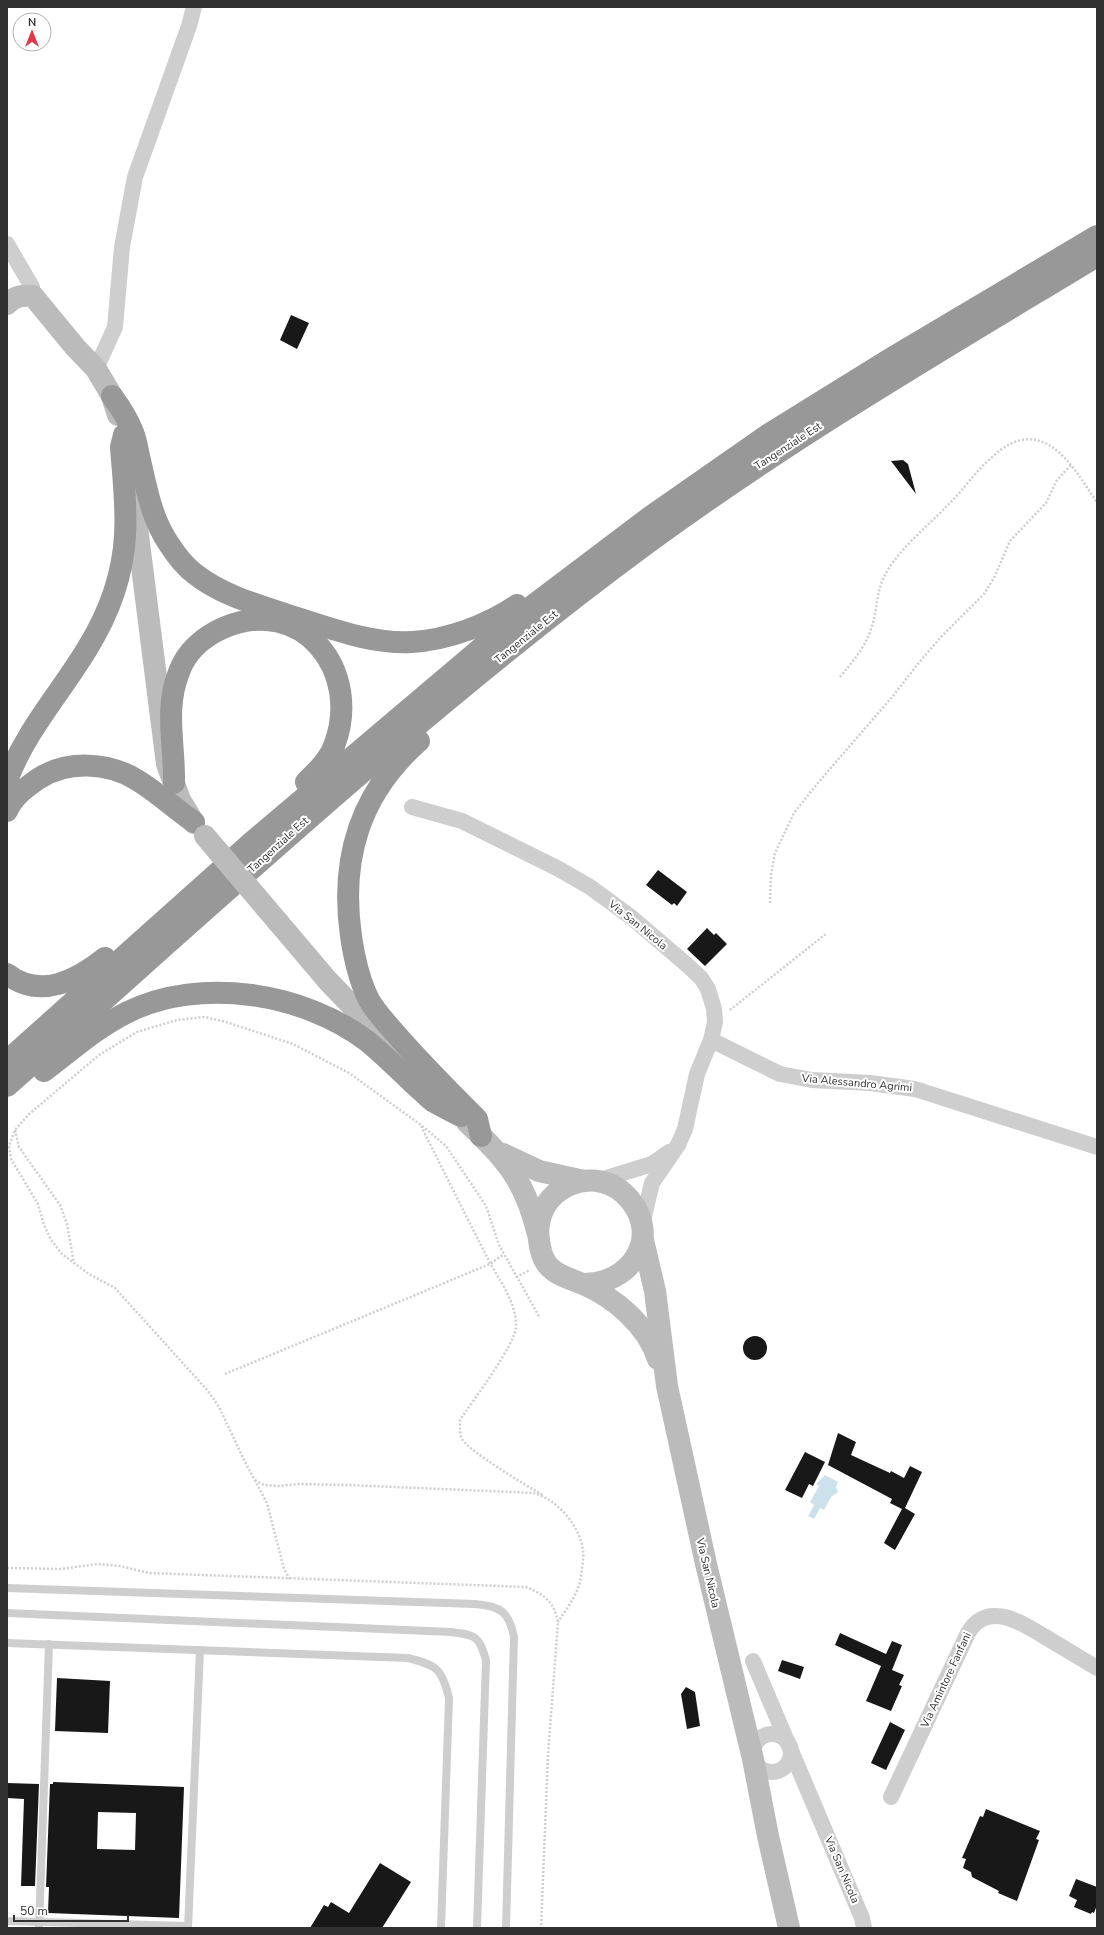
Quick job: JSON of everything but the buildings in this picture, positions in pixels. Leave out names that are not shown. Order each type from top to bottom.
[{"type":"highway","name":"Tangenziale Est","points":[[7,1061],[196,894],[251,843],[519,616],[611,547],[769,434],[890,359],[1097,236]]},
{"type":"highway","name":"Tangenziale Est","points":[[7,1086],[335,795],[529,634],[649,543],[748,472],[900,375],[1097,256]]},
{"type":"highway","points":[[112,396],[125,413],[133,431],[149,502],[158,526],[178,558],[194,573],[226,593],[330,628],[373,640],[427,640],[446,635],[480,624],[498,616],[594,552],[611,547]]},
{"type":"highway","points":[[7,780],[17,755],[38,719],[87,649],[111,602],[119,574],[125,535],[122,448],[124,435]]},
{"type":"highway","points":[[174,783],[170,712],[172,696],[179,671],[192,649],[212,633],[237,622],[260,619],[282,623],[306,634],[325,651],[336,674],[342,698],[341,723],[333,748],[318,769],[259,829],[251,843]]},
{"type":"highway","points":[[481,1136],[477,1119],[406,1045],[370,1000],[360,978],[352,944],[348,914],[348,879],[353,844],[363,816],[376,792],[406,753],[496,674],[529,634]]},
{"type":"highway","points":[[7,811],[11,803],[25,788],[43,776],[61,768],[82,765],[121,772],[138,780],[199,829]]},
{"type":"highway","points":[[7,974],[27,984],[47,987],[67,982],[88,971],[174,904],[196,894]]},
{"type":"highway","points":[[7,1100],[103,1025],[130,1011],[152,1003],[179,997],[208,993],[236,993],[265,997],[292,1004],[321,1014],[344,1026],[367,1041],[434,1102],[461,1116]]},
{"type":"street","points":[[96,369],[115,327],[122,247],[135,177],[189,26],[194,7]]},
{"type":"street","points":[[7,244],[32,287],[33,296],[75,347],[96,369],[112,396],[124,435],[136,510],[162,737],[167,764],[180,800],[199,829],[328,981],[388,1044],[497,1151],[515,1173],[522,1185],[537,1231]]},
{"type":"street","points":[[7,304],[12,299],[22,295],[33,296]]},
{"type":"street","name":"Via San Nicola","points":[[412,807],[462,821],[557,868],[590,887],[632,917],[701,978],[708,989],[714,1009],[715,1022],[711,1040],[697,1074],[684,1129],[678,1145],[652,1183],[637,1254],[626,1270],[612,1279],[592,1284],[583,1284]]},
{"type":"street","name":"Via Alessandro Agrimi","points":[[711,1040],[780,1074],[812,1080],[870,1083],[915,1089],[1097,1147]]},
{"type":"street","name":"Via San Nicola","points":[[667,1386],[657,1355],[638,1324],[618,1305],[583,1284],[566,1279],[545,1262],[540,1249],[537,1231],[541,1214],[553,1195],[564,1187],[652,1164],[678,1145]]},
{"type":"street","points":[[497,1151],[539,1171],[590,1180]]},
{"type":"street","name":"Via San Nicola","points":[[590,1180],[614,1186],[627,1195],[634,1205],[642,1232],[655,1291],[667,1386],[706,1564],[753,1759],[768,1836],[789,1928]]},
{"type":"street","name":"Via Amintore Fanfani","points":[[891,1797],[968,1633],[972,1626],[981,1620],[992,1616],[1011,1618],[1097,1668]]},
{"type":"street","name":"Via San Nicola","points":[[753,1661],[862,1918],[864,1928]]},
{"type":"street","name":"Via San Nicola","points":[[753,1759],[753,1747],[756,1742],[760,1738],[770,1734],[782,1737],[789,1745]]},
{"type":"street","points":[[753,1759],[760,1769],[772,1773],[784,1768],[790,1758],[789,1745]]},
{"type":"lane","points":[[7,1588],[476,1604],[494,1606],[501,1610],[508,1616],[514,1637],[506,1928]]},
{"type":"lane","points":[[7,1613],[451,1632],[472,1635],[482,1644],[486,1660],[477,1928]]},
{"type":"lane","points":[[7,1643],[408,1658],[429,1663],[444,1678],[449,1698],[441,1928]]},
{"type":"lane","points":[[39,1925],[49,1644]]},
{"type":"lane","points":[[7,1921],[39,1925],[188,1927],[200,1650]]},
{"type":"path","points":[[840,677],[860,653],[871,630],[883,579],[896,557],[964,489],[990,458],[1004,446],[1018,440],[1031,439],[1052,448],[1063,455],[1097,503]]},
{"type":"path","points":[[770,903],[771,875],[775,853],[794,813],[940,638],[984,594],[994,578],[1010,541],[1046,503],[1058,480],[1071,465]]},
{"type":"path","points":[[715,1022],[827,933]]},
{"type":"path","points":[[290,1579],[284,1569],[267,1503],[254,1480],[219,1407],[208,1391],[115,1288],[74,1264],[62,1254],[51,1240],[44,1225],[38,1204],[11,1159],[9,1146],[15,1130],[28,1115],[99,1055],[118,1042],[137,1032],[161,1024],[192,1017],[205,1017],[226,1022],[293,1044],[349,1073],[421,1125],[446,1146],[486,1206],[504,1254],[540,1318]]},
{"type":"path","points":[[421,1125],[511,1304],[516,1327],[512,1342],[460,1420],[462,1440],[474,1450],[544,1496],[567,1516],[576,1532],[583,1551],[581,1577],[577,1590],[558,1622]]},
{"type":"path","points":[[15,1130],[19,1147],[60,1205],[67,1224],[74,1264]]},
{"type":"path","points":[[225,1374],[490,1264],[504,1254]]},
{"type":"path","points":[[254,1480],[264,1485],[279,1486],[298,1484],[348,1485],[534,1493],[544,1496]]},
{"type":"water","points":[[825,1475],[838,1482],[836,1487],[838,1492],[831,1497],[824,1510],[820,1508],[814,1519],[808,1516],[814,1505],[810,1502],[819,1486],[816,1484]]}]
